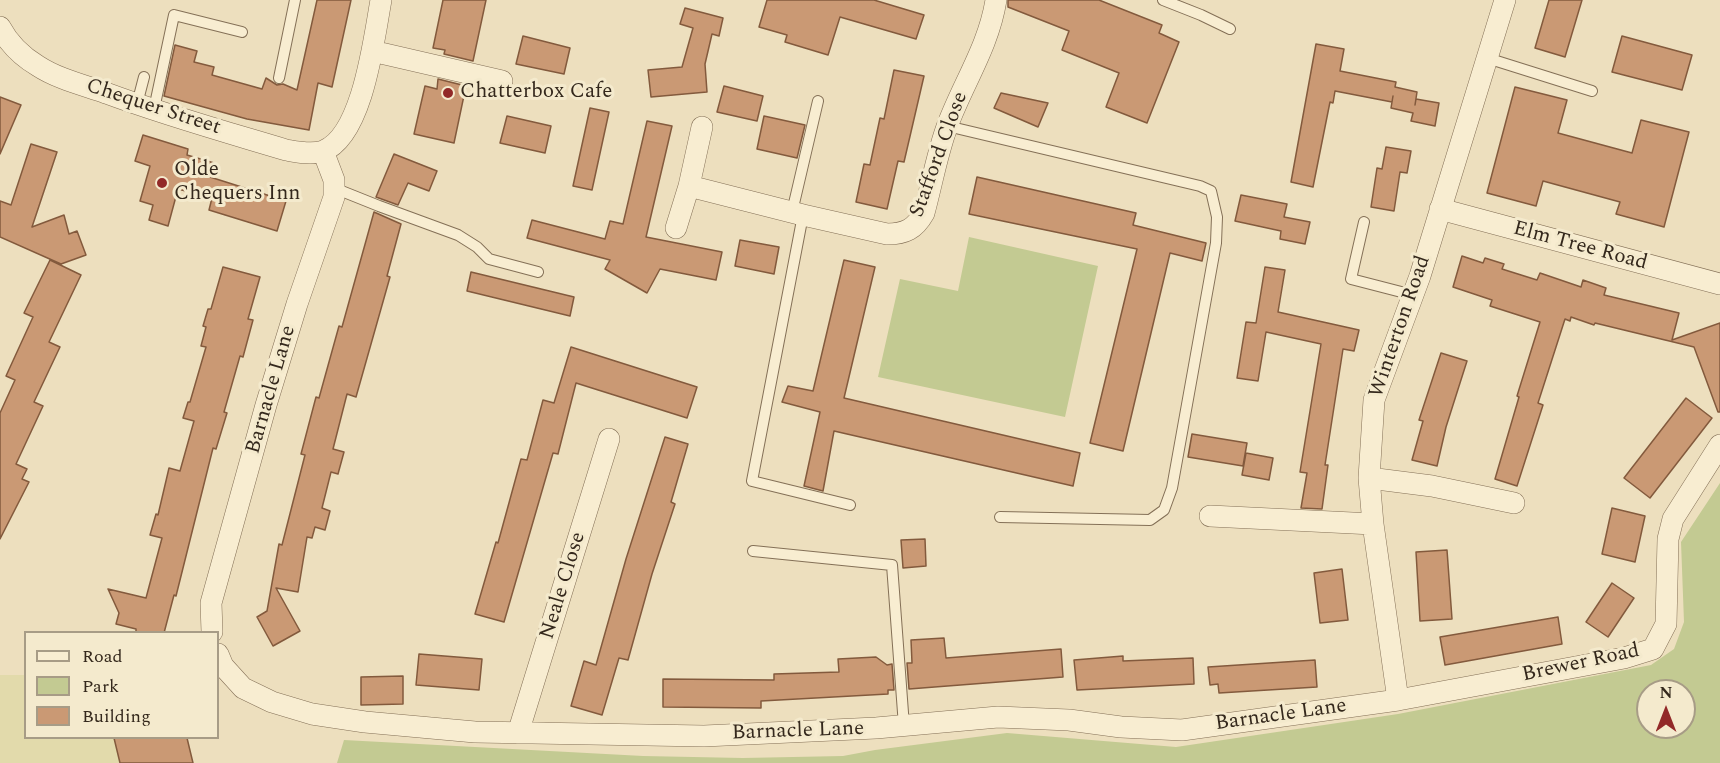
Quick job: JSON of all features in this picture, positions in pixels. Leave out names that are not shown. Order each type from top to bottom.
[{"type":"street","points":[[323,151],[334,144],[353,120],[358,109],[381,0]]},
{"type":"street","name":"Stafford Close","points":[[689,186],[887,234],[909,231],[924,213],[947,126],[982,51],[996,0]]},
{"type":"street","name":"Winterton Road","points":[[1398,700],[1373,524],[1369,478],[1374,400],[1413,296],[1505,0]]},
{"type":"street","name":"Chequer Street","points":[[0,27],[11,45],[39,67],[63,78],[145,107],[286,150],[312,153],[323,151]]},
{"type":"street","points":[[372,51],[502,81]]},
{"type":"street","points":[[675,228],[689,186],[702,127]]},
{"type":"street","name":"Barnacle Lane","points":[[212,631],[211,603],[266,405],[297,304],[334,197],[331,169],[323,151]]},
{"type":"street","name":"Elm Tree Road","points":[[1440,209],[1720,284]]},
{"type":"street","name":"Neale Close","points":[[519,733],[609,439]]},
{"type":"street","name":"Brewer Road","points":[[1398,700],[1624,658],[1653,649],[1666,624],[1668,539],[1673,519],[1720,446]]},
{"type":"street","points":[[1369,478],[1432,486],[1514,503]]},
{"type":"street","points":[[1210,516],[1373,524]]},
{"type":"street","name":"Barnacle Lane","points":[[219,656],[223,666],[243,688],[256,696],[290,709],[365,722],[475,732],[704,736],[904,726],[998,717],[1182,730],[1398,700]]},
{"type":"lane","points":[[279,78],[295,0]]},
{"type":"lane","points":[[1162,0],[1230,29]]},
{"type":"lane","points":[[145,107],[174,15],[242,32]]},
{"type":"lane","points":[[1487,58],[1592,91]]},
{"type":"lane","points":[[144,77],[145,107]]},
{"type":"lane","points":[[818,101],[752,481],[850,506]]},
{"type":"lane","points":[[947,126],[1200,186],[1211,191],[1217,217],[1216,243],[1172,488],[1164,510],[1150,520],[1000,517]]},
{"type":"lane","points":[[334,188],[379,207],[458,234],[477,247],[489,259],[538,272]]},
{"type":"lane","points":[[1364,222],[1351,279],[1413,296]]},
{"type":"lane","points":[[753,551],[892,565],[904,726]]},
{"type":"shaded area","points":[[0,675],[24,675],[24,739],[114,739],[120,763],[0,763]]},
{"type":"green space","points":[[969,237],[1098,266],[1065,417],[878,377],[900,279],[958,291]]},
{"type":"green space","points":[[1720,483],[1720,763],[337,763],[344,740],[643,756],[743,758],[843,756],[1007,733],[1176,747],[1398,714],[1651,665],[1674,649],[1684,622],[1681,542]]},
{"type":"building","points":[[317,0],[351,0],[332,87],[318,83],[309,130],[247,119],[164,96],[175,45],[197,51],[194,62],[214,67],[212,75],[262,89],[266,78],[277,85],[283,84],[297,90]]},
{"type":"building","points":[[443,0],[486,0],[473,61],[444,54],[445,50],[433,48]]},
{"type":"building","points":[[767,0],[874,0],[924,15],[916,39],[840,17],[828,55],[785,42],[787,35],[759,27]]},
{"type":"building","points":[[1008,0],[1099,0],[1162,25],[1159,33],[1179,42],[1147,123],[1106,107],[1119,73],[1062,50],[1069,31],[1008,7]]},
{"type":"building","points":[[1549,0],[1582,0],[1565,57],[1535,48]]},
{"type":"building","points":[[685,8],[723,18],[719,36],[712,34],[705,64],[707,92],[651,97],[648,70],[682,67],[693,28],[680,24]]},
{"type":"building","points":[[523,36],[570,48],[564,74],[516,64]]},
{"type":"building","points":[[1622,36],[1692,55],[1682,90],[1612,72]]},
{"type":"building","points":[[1316,44],[1344,49],[1340,71],[1396,82],[1395,87],[1417,92],[1415,105],[1416,99],[1439,103],[1435,126],[1411,121],[1413,113],[1391,108],[1392,102],[1335,91],[1333,103],[1330,102],[1313,187],[1291,182]]},
{"type":"building","points":[[894,70],[924,76],[904,162],[898,161],[887,209],[856,202],[864,164],[870,165],[880,118],[884,119]]},
{"type":"building","points":[[438,79],[466,86],[454,143],[414,134],[425,86],[437,89]]},
{"type":"building","points":[[724,86],[763,96],[757,121],[717,112]]},
{"type":"building","points":[[1515,87],[1567,100],[1558,133],[1632,153],[1641,120],[1689,132],[1664,227],[1616,214],[1620,202],[1543,181],[1536,206],[1487,193]]},
{"type":"building","points":[[1001,93],[1048,103],[1038,127],[994,108]]},
{"type":"building","points":[[0,97],[21,105],[0,154]]},
{"type":"building","points":[[590,108],[609,112],[592,190],[573,186]]},
{"type":"building","points":[[507,116],[551,126],[545,153],[500,143]]},
{"type":"building","points":[[764,116],[805,125],[797,158],[757,149]]},
{"type":"building","points":[[647,121],[672,126],[646,237],[722,252],[716,280],[660,269],[647,293],[605,269],[610,260],[527,238],[532,220],[605,239],[610,221],[623,224]]},
{"type":"building","points":[[143,135],[188,149],[187,155],[214,163],[210,177],[286,201],[277,231],[209,210],[212,198],[178,189],[168,226],[149,220],[153,205],[140,201],[150,166],[135,161]]},
{"type":"building","points":[[31,144],[57,152],[32,227],[64,215],[69,234],[77,231],[86,255],[61,264],[0,237],[0,201],[11,205]]},
{"type":"building","points":[[1386,147],[1411,151],[1407,173],[1400,172],[1394,211],[1371,207],[1377,168],[1382,169]]},
{"type":"building","points":[[394,154],[437,171],[429,191],[408,183],[398,205],[376,197]]},
{"type":"building","points":[[977,177],[1136,213],[1133,225],[1206,243],[1202,261],[1170,253],[1123,451],[1090,443],[1137,249],[969,214]]},
{"type":"building","points":[[1241,195],[1287,204],[1284,217],[1310,222],[1305,244],[1280,239],[1281,231],[1235,221]]},
{"type":"building","points":[[374,212],[401,224],[387,276],[390,277],[356,397],[347,394],[333,449],[344,452],[338,474],[331,472],[322,508],[330,511],[325,530],[315,527],[312,538],[307,537],[298,592],[276,588],[300,631],[273,646],[257,617],[267,611],[279,544],[282,545],[305,455],[301,454],[316,397],[319,398],[339,326],[342,327]]},
{"type":"building","points":[[740,240],[779,247],[774,274],[735,266]]},
{"type":"building","points":[[1462,256],[1483,263],[1485,258],[1504,264],[1502,269],[1537,280],[1540,273],[1581,287],[1583,280],[1606,288],[1604,295],[1679,313],[1672,340],[1720,323],[1720,412],[1718,412],[1694,347],[1595,323],[1594,325],[1571,317],[1570,321],[1565,319],[1538,403],[1543,405],[1517,486],[1495,479],[1540,322],[1490,306],[1492,300],[1453,287]]},
{"type":"building","points":[[50,260],[81,275],[49,342],[60,347],[34,402],[43,406],[16,464],[27,469],[22,479],[29,482],[0,539],[0,413],[15,380],[6,376],[33,317],[24,313]]},
{"type":"building","points":[[844,260],[875,267],[844,398],[1080,453],[1073,486],[834,431],[823,491],[804,486],[820,412],[782,402],[788,386],[813,391]]},
{"type":"building","points":[[223,267],[260,277],[248,319],[253,320],[243,357],[240,356],[216,449],[213,448],[176,596],[174,595],[165,631],[136,631],[136,629],[116,624],[119,613],[108,589],[146,598],[162,538],[150,535],[156,514],[158,515],[169,468],[180,471],[194,421],[183,418],[206,347],[201,346],[206,327],[203,326],[208,309],[211,309]]},
{"type":"building","points":[[1265,267],[1285,270],[1278,312],[1359,330],[1354,351],[1343,349],[1325,465],[1328,465],[1322,509],[1301,508],[1307,473],[1300,472],[1321,344],[1266,332],[1258,381],[1237,378],[1246,322],[1256,323]]},
{"type":"building","points":[[471,272],[574,297],[570,316],[467,291]]},
{"type":"building","points":[[571,347],[697,387],[687,418],[576,383],[558,454],[553,453],[504,622],[475,614],[496,542],[498,543],[521,459],[527,460],[543,400],[554,403]]},
{"type":"building","points":[[1441,353],[1467,361],[1446,427],[1437,466],[1412,460],[1423,421],[1419,420]]},
{"type":"building","points":[[1686,398],[1712,418],[1650,498],[1624,478]]},
{"type":"building","points":[[1192,434],[1247,443],[1243,466],[1188,457]]},
{"type":"building","points":[[665,437],[688,444],[671,502],[675,504],[652,574],[628,660],[619,658],[602,715],[571,706],[584,661],[596,665],[626,559]]},
{"type":"building","points":[[1246,453],[1273,458],[1269,480],[1242,475]]},
{"type":"building","points":[[1612,508],[1645,516],[1635,562],[1602,554]]},
{"type":"building","points":[[925,539],[926,566],[903,568],[901,540]]},
{"type":"building","points":[[1447,550],[1452,619],[1420,621],[1416,552]]},
{"type":"building","points":[[1342,569],[1348,620],[1320,623],[1314,573]]},
{"type":"building","points":[[1612,583],[1634,598],[1608,637],[1586,622]]},
{"type":"building","points":[[1558,617],[1562,644],[1445,665],[1440,637]]},
{"type":"building","points":[[944,638],[946,658],[1061,649],[1063,677],[909,689],[907,663],[912,663],[911,640]]},
{"type":"building","points":[[419,654],[482,659],[479,690],[416,685]]},
{"type":"building","points":[[1123,656],[1123,661],[1193,658],[1194,684],[1077,690],[1074,660]]},
{"type":"building","points":[[876,657],[887,665],[892,664],[894,690],[888,690],[888,694],[761,701],[761,708],[663,707],[663,679],[774,680],[774,674],[839,672],[838,659]]},
{"type":"building","points":[[1315,660],[1317,687],[1219,693],[1218,684],[1210,685],[1208,667]]},
{"type":"building","points":[[403,676],[403,704],[361,705],[361,677]]},
{"type":"building","points":[[114,739],[187,739],[193,763],[120,763]]},
{"type":"place","name":"Chatterbox Cafe","points":[[448,93]]},
{"type":"place","name":"Olde Chequers Inn","points":[[162,183]]}]
